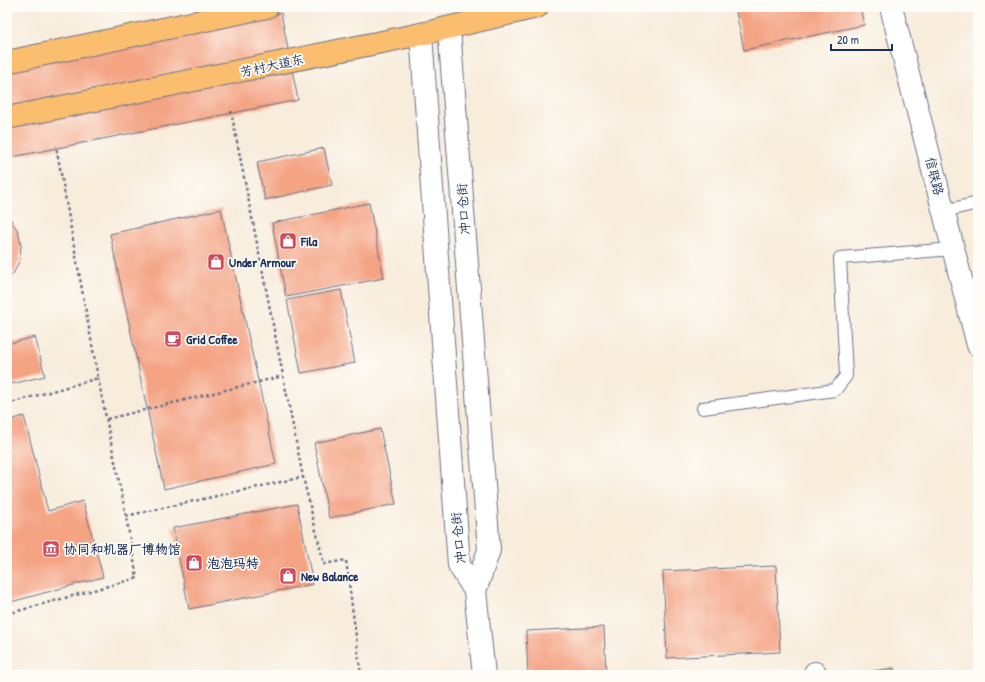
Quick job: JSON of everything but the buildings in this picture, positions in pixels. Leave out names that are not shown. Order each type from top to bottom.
[{"type":"highway","name":"芳村大道东","points":[[7,118],[421,34],[537,7]]},
{"type":"highway","points":[[7,62],[260,8]]},
{"type":"street","name":"信联路","points":[[891,7],[978,345]]},
{"type":"street","name":"冲口仓街","points":[[449,28],[489,550],[475,591]]},
{"type":"street","name":"冲口仓街","points":[[421,34],[459,565],[475,591]]},
{"type":"street","points":[[475,591],[484,675]]},
{"type":"lane","points":[[944,211],[978,203]]},
{"type":"lane","points":[[703,408],[835,390],[846,376],[840,258],[953,249]]},
{"type":"path","points":[[230,111],[283,376],[324,564],[346,560],[361,675]]},
{"type":"path","points":[[7,614],[137,578],[98,378],[56,146]]},
{"type":"path","points":[[107,419],[283,376]]},
{"type":"path","points":[[7,404],[98,378]]},
{"type":"path","points":[[126,516],[304,477]]},
{"type":"place","name":"Fila","points":[[288,241]]},
{"type":"place","name":"Under Armour","points":[[216,262]]},
{"type":"place","name":"Grid Coffee","points":[[173,339]]},
{"type":"place","name":"协同和机器厂博物馆","points":[[51,549]]},
{"type":"place","name":"泡泡玛特","points":[[194,563]]},
{"type":"place","name":"New Balance","points":[[288,576]]}]
